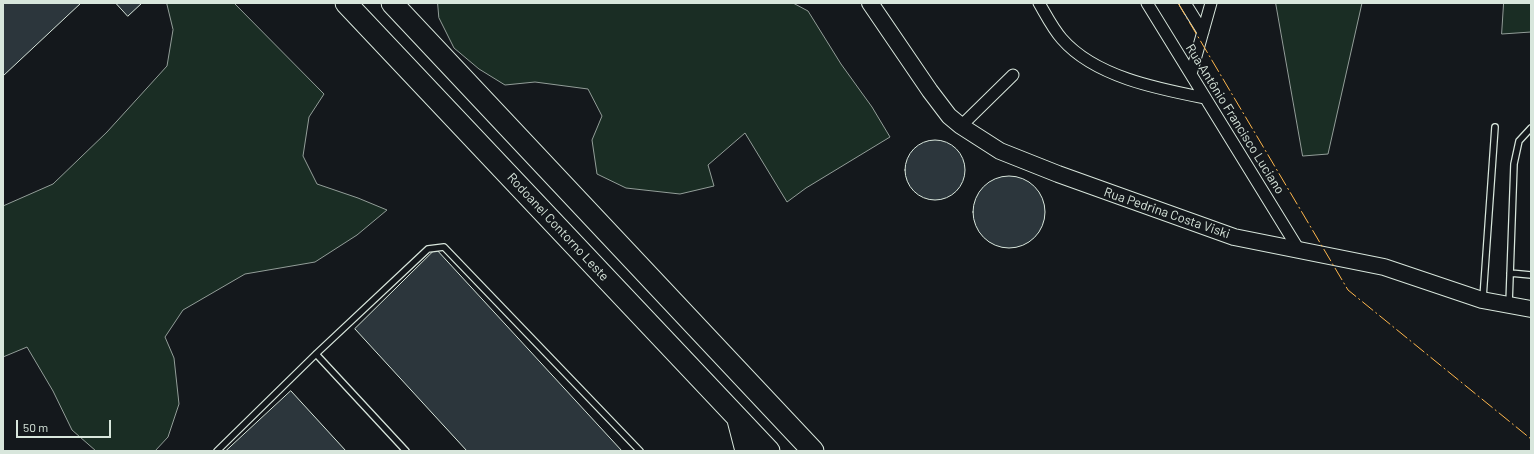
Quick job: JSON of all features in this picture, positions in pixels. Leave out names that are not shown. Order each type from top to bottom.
[{"type":"highway","name":"Rodoanel Contorno Leste","points":[[346,3],[769,451]]},
{"type":"highway","points":[[392,3],[813,451]]},
{"type":"highway","points":[[738,418],[746,451]]},
{"type":"street","points":[[334,3],[405,66]]},
{"type":"street","name":"Rua Pedrina Costa Viski","points":[[870,3],[930,91],[949,116],[961,126],[1000,151],[1058,174],[1228,235],[1397,270],[1482,300],[1531,309]]},
{"type":"street","points":[[1039,3],[1062,40],[1074,51],[1090,61],[1138,83],[1159,89],[1205,98]]},
{"type":"street","name":"Rua Antônio Francisco Luciano","points":[[1147,3],[1299,250]]},
{"type":"street","points":[[1185,3],[1203,32]]},
{"type":"street","points":[[1191,74],[1211,3]]},
{"type":"street","points":[[961,126],[1013,75]]},
{"type":"lane","points":[[1482,300],[1495,127]]},
{"type":"lane","points":[[1509,306],[1514,164],[1519,141],[1531,128]]},
{"type":"lane","points":[[217,451],[316,354],[428,249],[444,247],[640,451]]},
{"type":"lane","points":[[1510,273],[1531,275]]},
{"type":"lane","points":[[316,354],[406,451]]},
{"type":"green space","points":[[167,3],[234,3],[324,94],[309,117],[303,156],[317,184],[387,210],[357,235],[315,262],[245,274],[183,310],[165,337],[174,358],[179,404],[168,437],[155,451],[96,451],[72,430],[53,391],[27,347],[3,357],[3,206],[53,184],[107,132],[167,66],[173,30]]},
{"type":"green space","points":[[438,3],[793,3],[808,11],[841,64],[872,107],[890,137],[806,188],[787,202],[745,133],[708,165],[714,186],[680,194],[626,188],[597,174],[592,140],[602,116],[588,89],[535,82],[505,85],[479,69],[454,48],[439,18]]},
{"type":"green space","points":[[1276,3],[1362,3],[1328,154],[1303,156]]},
{"type":"green space","points":[[1504,3],[1531,3],[1531,32],[1502,34]]},
{"type":"building","points":[[3,3],[81,3],[3,76]]},
{"type":"building","points":[[116,3],[142,3],[128,16]]},
{"type":"building","points":[[929,140],[941,140],[952,145],[960,153],[965,164],[963,182],[952,195],[941,200],[929,200],[918,195],[910,187],[905,176],[905,164],[910,153],[918,145]]},
{"type":"building","points":[[1002,176],[1016,176],[1023,178],[1035,186],[1043,198],[1045,212],[1043,226],[1035,238],[1023,246],[1016,248],[1002,248],[995,246],[983,238],[975,226],[973,219],[973,205],[975,198],[983,186],[995,178]]},
{"type":"building","points":[[436,249],[622,451],[467,451],[355,329]]},
{"type":"building","points":[[291,391],[346,451],[226,451]]},
{"type":"power","points":[[1178,3],[1348,290],[1531,439]]}]
